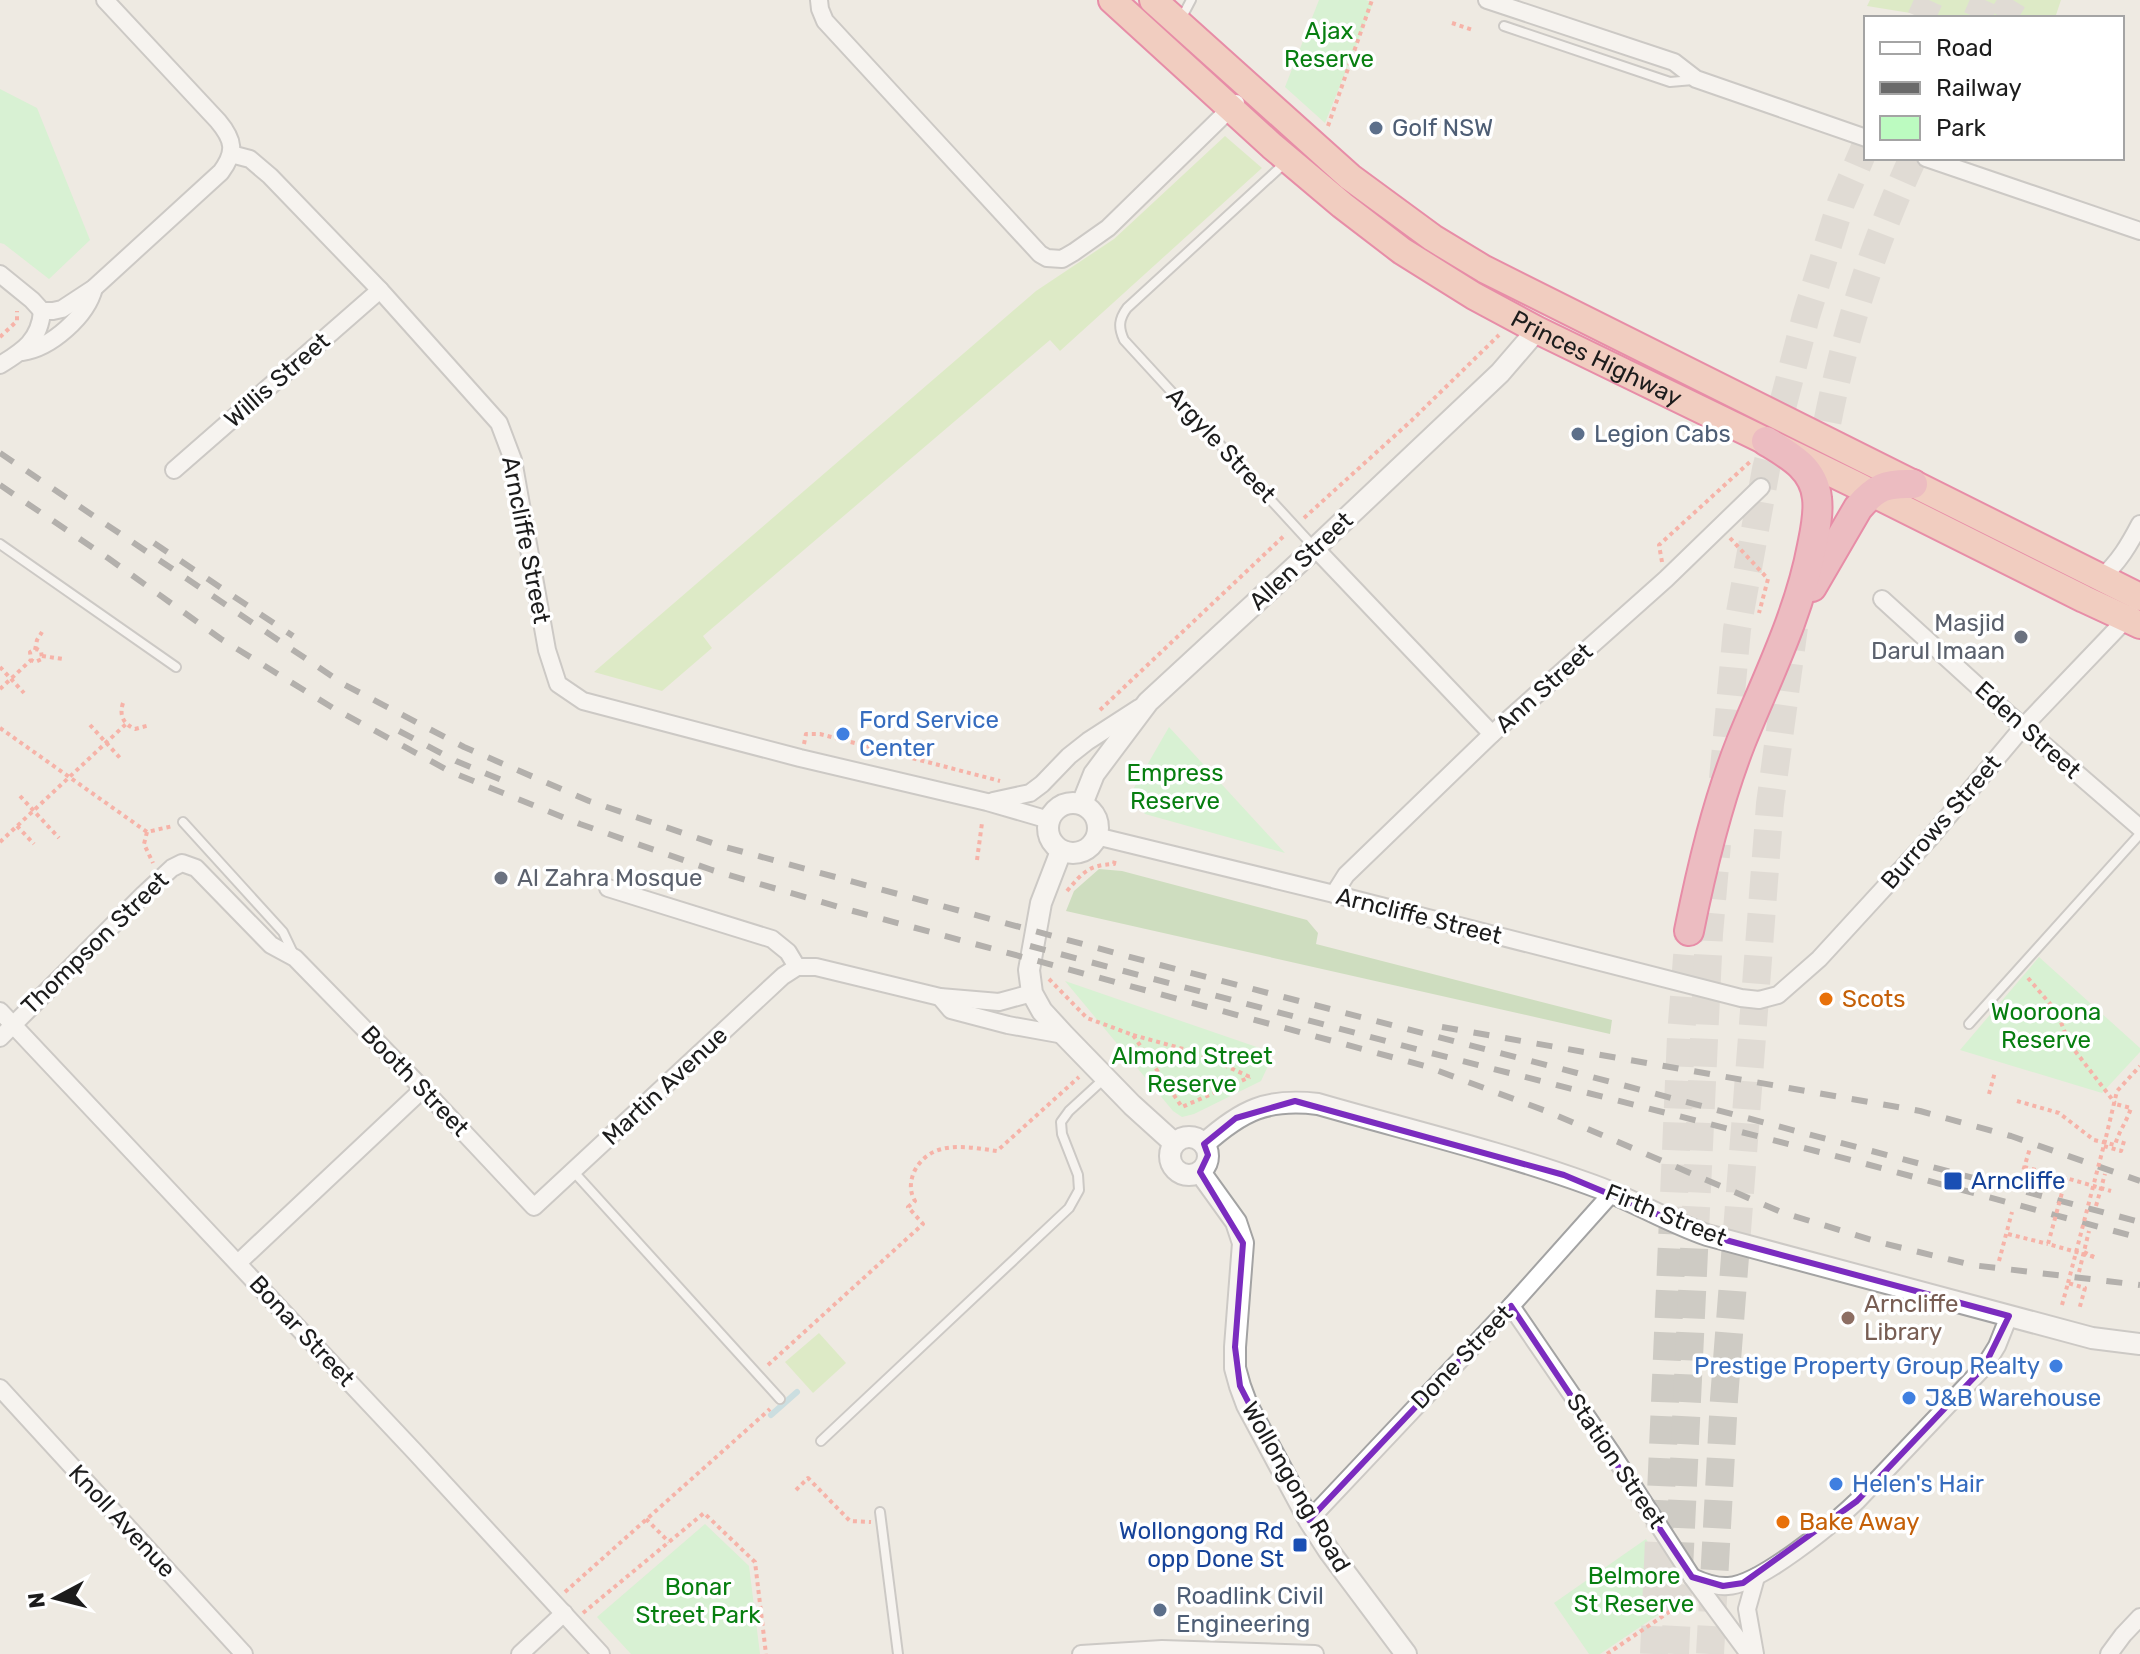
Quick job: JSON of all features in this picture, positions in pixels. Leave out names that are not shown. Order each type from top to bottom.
[{"type":"highway","name":"Princes Highway","points":[[1112,0],[1342,205],[1402,251],[1474,296],[1760,450],[1872,493],[2070,592],[2136,613]]},
{"type":"highway","name":"Princes Highway","points":[[1153,0],[1185,12],[1251,88],[1350,177],[1423,231],[1484,269],[2101,578],[2136,613]]},
{"type":"highway","points":[[1689,931],[1719,805],[1788,630],[1815,532],[1817,497],[1805,469],[1793,458],[1760,450]]},
{"type":"highway","points":[[1788,630],[1858,508],[1881,487],[1913,484]]},
{"type":"street","points":[[0,274],[42,311],[62,309],[94,288],[221,172],[231,154],[228,134],[218,121],[105,0]]},
{"type":"street","points":[[819,0],[825,21],[1040,254],[1055,260],[1068,257],[1108,228],[1251,88]]},
{"type":"street","points":[[1487,0],[1674,62],[1696,79],[1864,137]]},
{"type":"street","name":"Arncliffe Street","points":[[231,154],[250,159],[270,176],[380,290],[499,423],[513,460],[547,650],[558,684],[583,701],[1049,820]]},
{"type":"street","points":[[1932,160],[2140,231]]},
{"type":"street","points":[[22,352],[33,351],[67,328],[83,312],[94,288]]},
{"type":"street","name":"Willis Street","points":[[174,470],[380,290]]},
{"type":"street","points":[[0,365],[22,352],[36,335],[42,311]]},
{"type":"street","name":"Allen Street","points":[[1082,804],[1094,774],[1148,702],[1500,373],[1537,330]]},
{"type":"street","name":"Ann Street","points":[[1334,894],[1346,875],[1492,734],[1666,579],[1761,487]]},
{"type":"street","points":[[2101,578],[2116,565],[2137,529]]},
{"type":"street","name":"Argyle Street","points":[[1315,548],[1492,734]]},
{"type":"street","name":"Eden Street","points":[[1882,599],[2023,727],[2138,823]]},
{"type":"street","name":"Burrows Street","points":[[1741,998],[1759,1000],[1778,995],[1808,969],[1930,838],[2023,727],[2136,613]]},
{"type":"street","points":[[987,802],[1030,793],[1088,741],[1148,702]]},
{"type":"street","points":[[1082,804],[1093,814],[1098,828],[1093,843],[1082,852],[1068,853],[1061,851],[1051,841],[1049,820],[1059,807],[1082,804]]},
{"type":"street","name":"Arncliffe Street","points":[[1096,836],[1741,998]]},
{"type":"street","points":[[1061,851],[1041,903],[1029,970],[1032,993],[1042,1011],[1064,1035],[1174,1143]]},
{"type":"street","name":"Thompson Street","points":[[0,1038],[163,876],[177,864],[196,868]]},
{"type":"street","name":"Booth Street","points":[[196,868],[271,945],[295,958],[534,1207]]},
{"type":"street","points":[[608,888],[772,939],[788,952],[797,967],[816,967],[940,997],[999,1002],[1032,993]]},
{"type":"street","name":"Martin Avenue","points":[[534,1207],[783,976],[797,967]]},
{"type":"street","points":[[940,997],[951,1010],[1064,1035]]},
{"type":"street","name":"Bonar Street","points":[[0,1011],[601,1654]]},
{"type":"street","points":[[238,1263],[423,1089]]},
{"type":"street","name":"Firth Street","points":[[1204,1144],[1236,1118],[1275,1103],[1295,1101],[1318,1104],[1523,1162],[1612,1193],[1707,1235],[2092,1338],[2140,1344]]},
{"type":"street","points":[[1189,1136],[1195,1137],[1204,1144],[1208,1155],[1205,1167],[1188,1176],[1172,1167],[1169,1154],[1174,1143],[1189,1136]]},
{"type":"street","name":"Wollongong Road","points":[[1200,1172],[1236,1222],[1243,1243],[1235,1368],[1247,1405],[1309,1520],[1406,1654]]},
{"type":"street","name":"Done Street","points":[[1309,1520],[1511,1306],[1612,1193]]},
{"type":"street","name":"Station Street","points":[[1511,1306],[1696,1583],[1749,1654]]},
{"type":"street","points":[[1696,1583],[1723,1586],[1743,1583],[1822,1532],[1857,1501],[1984,1367],[1997,1346],[2009,1316]]},
{"type":"street","name":"Knoll Avenue","points":[[0,1388],[244,1654]]},
{"type":"street","points":[[1755,1654],[1747,1609],[1756,1577]]},
{"type":"street","points":[[520,1654],[563,1612]]},
{"type":"street","points":[[2109,1654],[2140,1617]]},
{"type":"street","points":[[1081,1654],[1315,1654]]},
{"type":"lane","points":[[1504,26],[1670,82],[1696,79]]},
{"type":"lane","name":"Argyle Street","points":[[1288,160],[1127,308],[1120,323],[1124,340],[1315,548]]},
{"type":"lane","points":[[0,544],[176,667]]},
{"type":"lane","name":"Booth Street","points":[[183,822],[283,932],[295,958]]},
{"type":"lane","points":[[1969,1024],[2138,823]]},
{"type":"lane","points":[[821,1441],[1069,1208],[1079,1190],[1078,1175],[1062,1134],[1061,1122],[1099,1071]]},
{"type":"lane","points":[[573,1171],[780,1399]]},
{"type":"lane","points":[[880,1512],[898,1654]]},
{"type":"path","points":[[1331,118],[1372,0]]},
{"type":"path","points":[[1452,23],[1473,30]]},
{"type":"path","points":[[0,337],[17,321],[18,312],[14,306]]},
{"type":"path","points":[[1093,717],[1501,333]]},
{"type":"path","points":[[1666,579],[1659,545],[1760,450]]},
{"type":"path","points":[[1720,527],[1768,579],[1759,613]]},
{"type":"path","points":[[35,650],[42,632]]},
{"type":"path","points":[[41,651],[39,662],[31,660],[30,652],[41,651]]},
{"type":"path","points":[[42,656],[63,659]]},
{"type":"path","points":[[0,689],[31,660]]},
{"type":"path","points":[[0,667],[24,693]]},
{"type":"path","points":[[123,703],[121,715],[126,724],[135,729],[150,725]]},
{"type":"path","points":[[0,842],[126,724]]},
{"type":"path","points":[[90,725],[121,759]]},
{"type":"path","points":[[0,728],[147,832]]},
{"type":"path","points":[[800,758],[806,734],[820,734],[1009,783]]},
{"type":"path","points":[[20,796],[59,838]]},
{"type":"path","points":[[147,832],[183,822]]},
{"type":"path","points":[[977,860],[982,823]]},
{"type":"path","points":[[17,826],[34,844]]},
{"type":"path","points":[[147,832],[144,844],[163,876]]},
{"type":"path","points":[[1061,899],[1081,874],[1097,865],[1114,864],[1119,843]]},
{"type":"path","points":[[2019,967],[2057,1012],[2069,1043],[2115,1103],[2131,1108],[2115,1145]]},
{"type":"path","points":[[1047,976],[1087,1018],[1198,1053],[1250,1077],[1182,1107],[1133,1035]]},
{"type":"path","points":[[2062,1305],[2117,1091],[2140,1066]]},
{"type":"path","points":[[758,1375],[923,1224],[908,1207],[915,1201],[911,1194],[912,1174],[925,1157],[945,1147],[997,1151],[1099,1071]]},
{"type":"path","points":[[1989,1094],[1995,1072]]},
{"type":"path","points":[[2017,1101],[2059,1113],[2094,1140],[2121,1146],[2125,1138],[2121,1151],[2104,1146]]},
{"type":"path","points":[[2019,1185],[2030,1148]]},
{"type":"path","points":[[2024,1167],[2111,1191],[2101,1190]]},
{"type":"path","points":[[2096,1206],[2105,1174]]},
{"type":"path","points":[[2048,1244],[2066,1178]]},
{"type":"path","points":[[1999,1261],[2012,1212]]},
{"type":"path","points":[[2079,1272],[2089,1231]]},
{"type":"path","points":[[2007,1233],[2094,1257],[2084,1252]]},
{"type":"path","points":[[2068,1283],[2085,1288],[2079,1310]]},
{"type":"path","points":[[563,1612],[646,1519],[780,1399]]},
{"type":"path","points":[[796,1490],[808,1478],[850,1521],[882,1523]]},
{"type":"path","points":[[563,1612],[669,1542],[704,1513],[755,1562],[766,1654]]},
{"type":"path","points":[[646,1519],[669,1542]]},
{"type":"path","points":[[1607,1654],[1696,1583]]},
{"type":"highlighted area","points":[[1295,1101],[1564,1175],[1707,1235],[2009,1316],[1984,1367],[1857,1501],[1743,1583],[1723,1586],[1692,1577],[1511,1306],[1309,1520],[1240,1386],[1235,1347],[1243,1243],[1200,1172],[1208,1155],[1204,1144],[1236,1118]]},
{"type":"green space","name":"Ajax Reserve","points":[[1319,0],[1366,0],[1373,3],[1325,123],[1285,87]]},
{"type":"green space","points":[[1870,0],[2061,0],[2056,16],[1929,16],[1867,6]]},
{"type":"green space","points":[[0,89],[37,108],[90,240],[49,279],[0,243]]},
{"type":"green space","points":[[1225,136],[1262,168],[1060,351],[1050,340],[703,636],[712,648],[662,691],[594,672],[1036,291],[1114,239]]},
{"type":"green space","name":"Empress Reserve","points":[[1169,727],[1285,853],[1145,814],[1131,793]]},
{"type":"green space","points":[[1099,869],[1122,871],[1307,920],[1318,933],[1316,944],[1612,1020],[1610,1034],[1066,911],[1074,891]]},
{"type":"green space","name":"Wooroona Reserve","points":[[2039,957],[2140,1048],[2140,1052],[2102,1093],[1960,1050]]},
{"type":"green space","name":"Almond Street Reserve","points":[[1065,981],[1274,1053],[1261,1081],[1182,1117],[1173,1111]]},
{"type":"green space","points":[[819,1333],[846,1363],[813,1393],[785,1362]]},
{"type":"green space","name":"Bonar Street Park","points":[[705,1524],[749,1566],[760,1654],[631,1654],[597,1617]]},
{"type":"green space","name":"Belmore St Reserve","points":[[1646,1539],[1683,1598],[1600,1654],[1589,1654],[1554,1603]]},
{"type":"waterway","points":[[771,1415],[797,1392]]},
{"type":"tunnel","points":[[1922,16],[1929,0]]},
{"type":"tunnel","points":[[1978,16],[1985,0]]},
{"type":"tunnel","points":[[2003,16],[2013,0]]},
{"type":"tunnel","points":[[1723,779],[1737,629],[1766,469],[1806,316],[1841,203],[1864,150]]},
{"type":"tunnel","points":[[1820,463],[1835,385],[1856,308],[1882,232],[1912,160]]},
{"type":"tunnel","points":[[1710,1654],[1724,1399],[1770,804],[1794,627]]},
{"type":"tunnel","points":[[1675,1654],[1709,934],[1717,844]]},
{"type":"tunnel","points":[[1654,1654],[1681,1036],[1689,931]]},
{"type":"railway","points":[[0,453],[345,685],[464,747],[589,801],[718,845],[850,881],[2140,1222]]},
{"type":"railway","points":[[0,485],[221,639],[333,708],[451,772],[580,824],[712,870],[842,908],[1425,1066],[1546,1111],[1781,1212],[1878,1242],[1972,1265],[2140,1285]]},
{"type":"railway","points":[[154,543],[293,636]]},
{"type":"railway","points":[[399,731],[456,761],[504,781]]},
{"type":"railway","points":[[1030,946],[2140,1238]]},
{"type":"railway","points":[[1442,1027],[1920,1111],[2011,1136],[2140,1181]]},
{"type":"place","name":"Golf NSW","points":[[1376,128]]},
{"type":"place","name":"Legion Cabs","points":[[1578,434]]},
{"type":"place","name":"Masjid Darul Imaan","points":[[2021,637]]},
{"type":"place","name":"Ford Service Center","points":[[843,734]]},
{"type":"place","name":"Al Zahra Mosque","points":[[501,878]]},
{"type":"place","name":"Scots","points":[[1826,999]]},
{"type":"place","name":"Arncliffe","points":[[1953,1181]]},
{"type":"place","name":"Arncliffe Library","points":[[1848,1318]]},
{"type":"place","name":"Prestige Property Group Realty","points":[[2056,1366]]},
{"type":"place","name":"J&B Warehouse","points":[[1909,1398]]},
{"type":"place","name":"Helen's Hair","points":[[1836,1484]]},
{"type":"place","name":"Bake Away","points":[[1783,1522]]},
{"type":"place","name":"Wollongong Rd opp Done St","points":[[1300,1545]]},
{"type":"place","name":"Roadlink Civil Engineering","points":[[1160,1610]]}]
